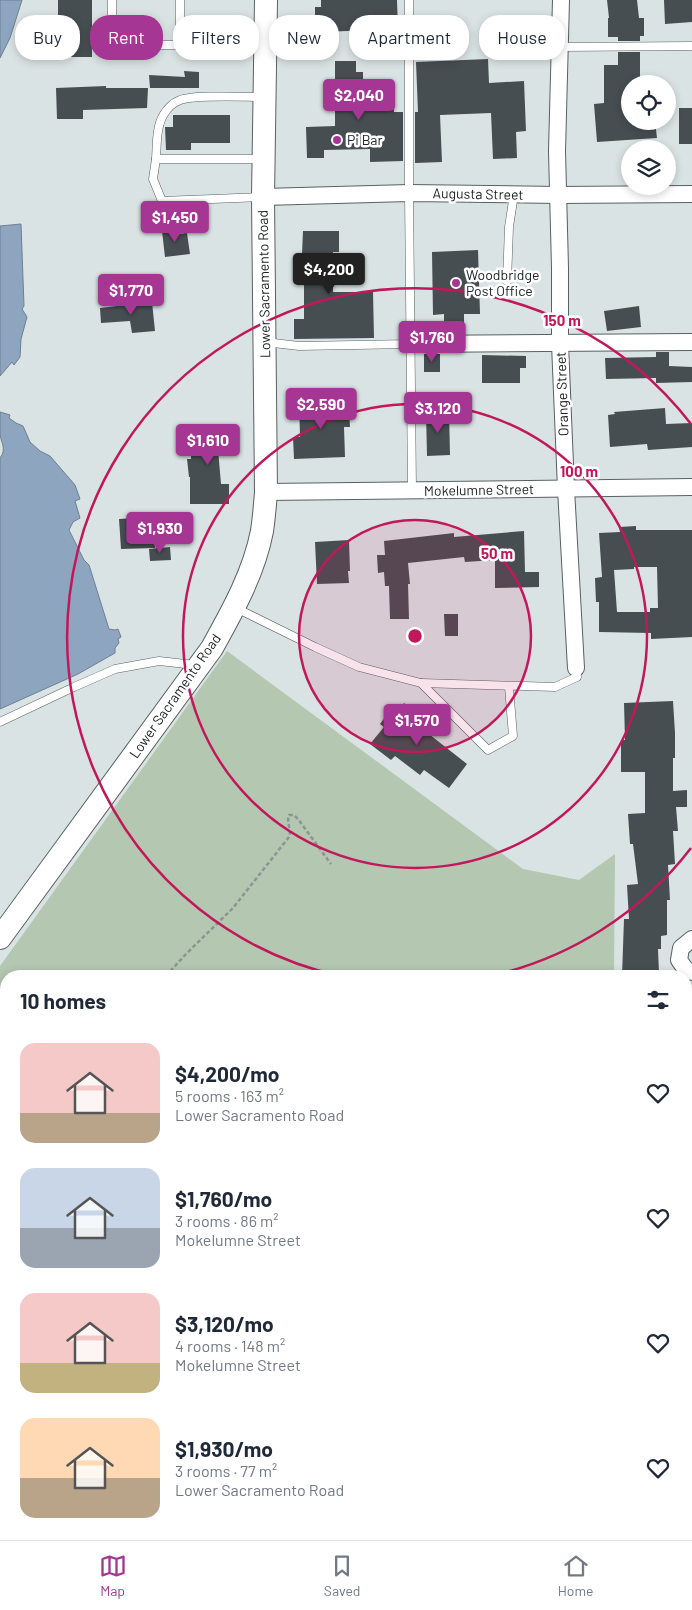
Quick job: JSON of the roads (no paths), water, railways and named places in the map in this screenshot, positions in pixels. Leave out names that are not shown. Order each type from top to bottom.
[{"type":"main road","name":"Lower Sacramento Road","points":[[0,938],[212,648],[235,607],[254,559],[262,532],[266,492],[263,197],[266,0]]},
{"type":"street","name":"Orange Street","points":[[561,0],[561,15]]},
{"type":"street","name":"Orange Street","points":[[560,60],[557,151],[560,344],[576,668]]},
{"type":"street","name":"Augusta Street","points":[[263,197],[409,193],[692,194]]},
{"type":"street","points":[[411,344],[692,342]]},
{"type":"street","name":"Mokelumne Street","points":[[266,492],[692,487]]},
{"type":"street","points":[[686,970],[679,960],[681,948],[692,940]]},
{"type":"lane","points":[[112,0],[112,41],[117,46],[173,45]]},
{"type":"lane","points":[[180,0],[180,15]]},
{"type":"lane","points":[[409,0],[412,490]]},
{"type":"lane","points":[[259,46],[265,46]]},
{"type":"lane","points":[[565,46],[692,46]]},
{"type":"lane","points":[[263,197],[162,202],[153,179],[160,122],[172,105],[180,100],[193,98],[264,97]]},
{"type":"lane","points":[[156,159],[264,159]]},
{"type":"lane","points":[[507,281],[514,194]]},
{"type":"lane","points":[[265,342],[299,346],[411,344]]},
{"type":"lane","points":[[235,607],[359,667],[421,683],[555,688],[577,677],[576,668]]},
{"type":"lane","points":[[0,722],[115,669],[159,661],[199,666]]},
{"type":"lane","points":[[421,683],[488,750],[513,736],[509,687]]},
{"type":"water","points":[[0,0],[22,0],[17,15],[15,15],[15,22],[10,38],[0,58]]},
{"type":"water","points":[[21,224],[24,306],[22,309],[27,317],[21,339],[20,357],[14,365],[12,362],[0,376],[0,226]]},
{"type":"water","points":[[0,412],[10,415],[9,418],[23,426],[30,442],[40,451],[50,456],[75,485],[80,499],[75,501],[80,518],[73,522],[69,530],[84,560],[89,565],[109,629],[118,629],[121,637],[118,639],[119,643],[115,648],[115,653],[78,674],[0,709],[0,458],[3,449],[0,434]]},
{"type":"place","name":"Pi Bar","points":[[337,140]]},
{"type":"place","name":"Woodbridge Post Office","points":[[456,283]]}]
